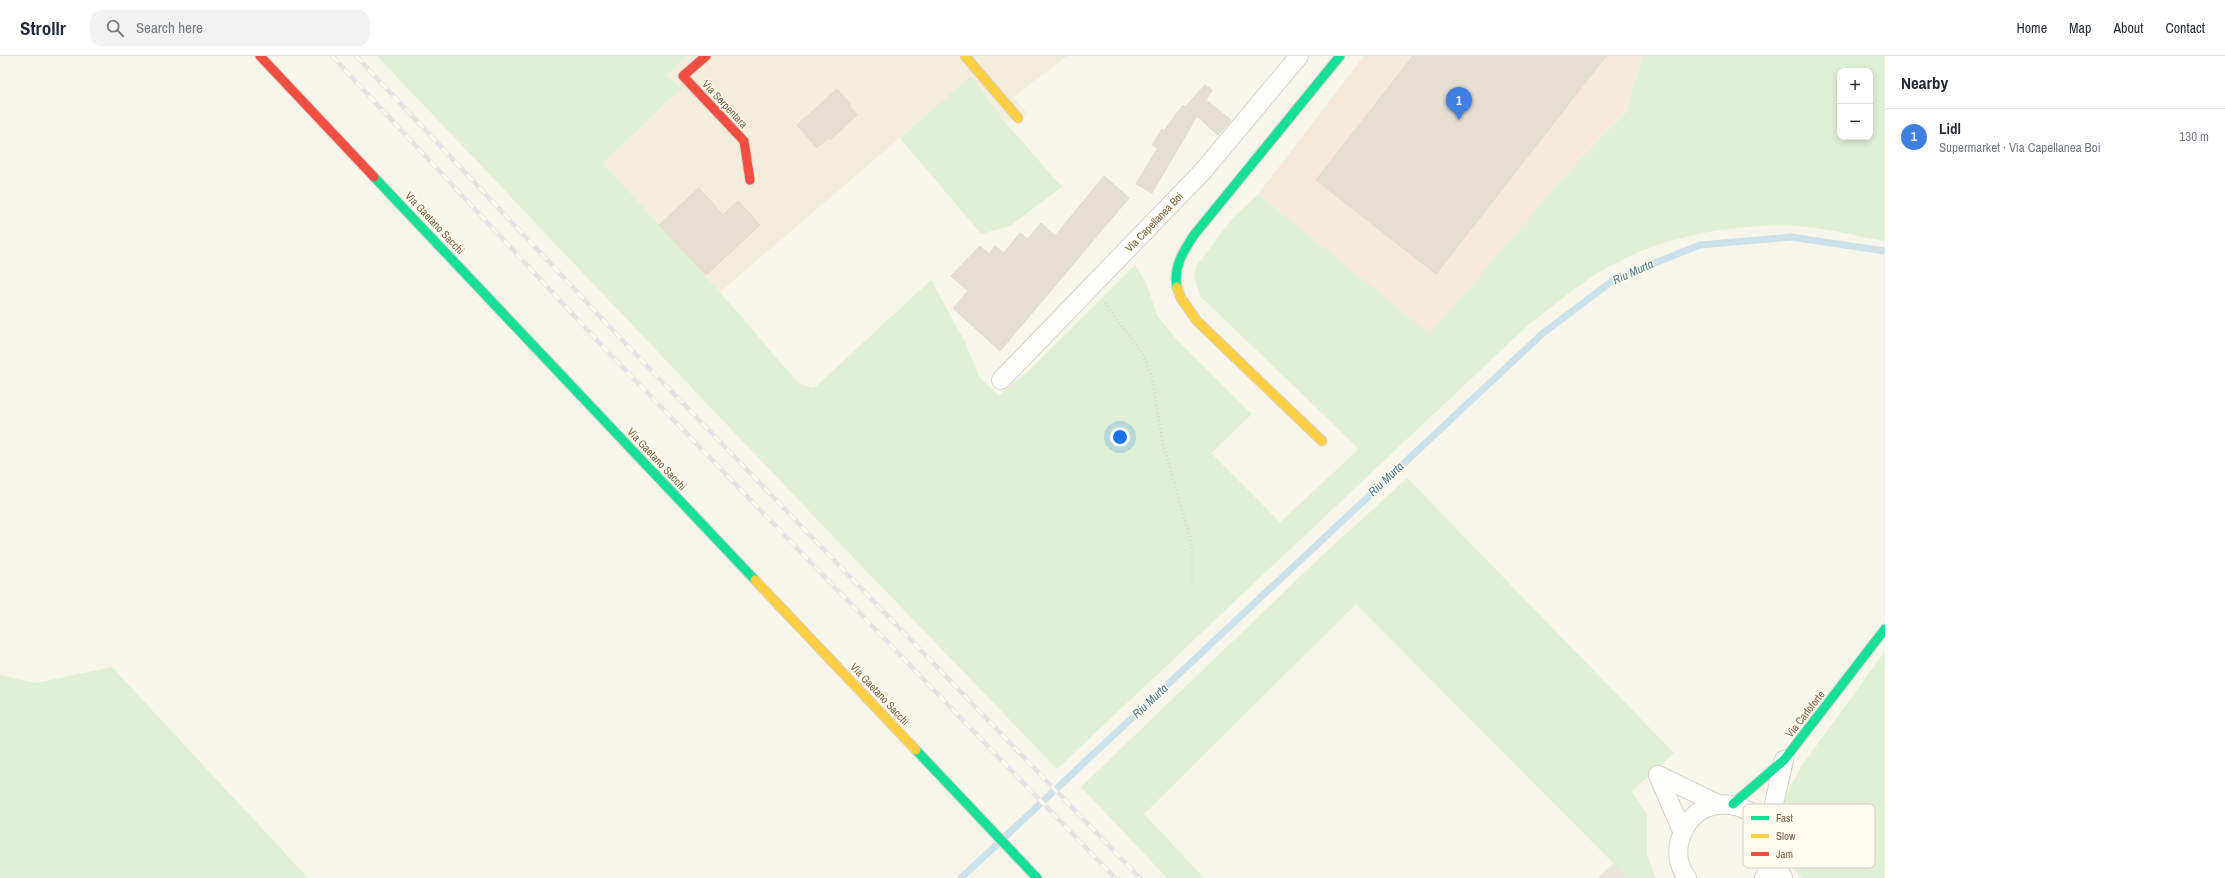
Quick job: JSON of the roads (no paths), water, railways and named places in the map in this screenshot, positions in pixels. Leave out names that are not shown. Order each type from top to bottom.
[{"type":"street","name":"Via Gaetano Sacchi","points":[[260,56],[1037,878]]},
{"type":"street","name":"Via Serpentara","points":[[706,56],[683,76],[744,141],[750,180]]},
{"type":"street","points":[[965,56],[1018,118]]},
{"type":"street","name":"Via Capellanea Boi","points":[[1001,380],[1203,171],[1299,56]]},
{"type":"street","points":[[1322,441],[1198,321],[1182,303],[1176,290],[1175,277],[1177,263],[1182,251],[1340,56]]},
{"type":"street","name":"Via Carloforte","points":[[1726,804],[1784,760],[1885,629]]},
{"type":"street","points":[[1774,804],[1784,760]]},
{"type":"street","points":[[1682,831],[1658,775],[1726,804],[1743,808]]},
{"type":"street","points":[[1687,878],[1679,861],[1678,846],[1682,831],[1691,818],[1703,809],[1726,804]]},
{"type":"street","points":[[1764,878],[1769,868]]},
{"type":"street","points":[[1778,868],[1783,878]]},
{"type":"waterway","name":"Riu Murta","points":[[961,878],[1542,334],[1615,279],[1700,245],[1791,237],[1885,251]]},
{"type":"railway","points":[[332,56],[608,352],[1115,878]]},
{"type":"railway","points":[[356,56],[624,342],[1140,878]]},
{"type":"place","name":"Lidl","points":[[1459,120]]}]
